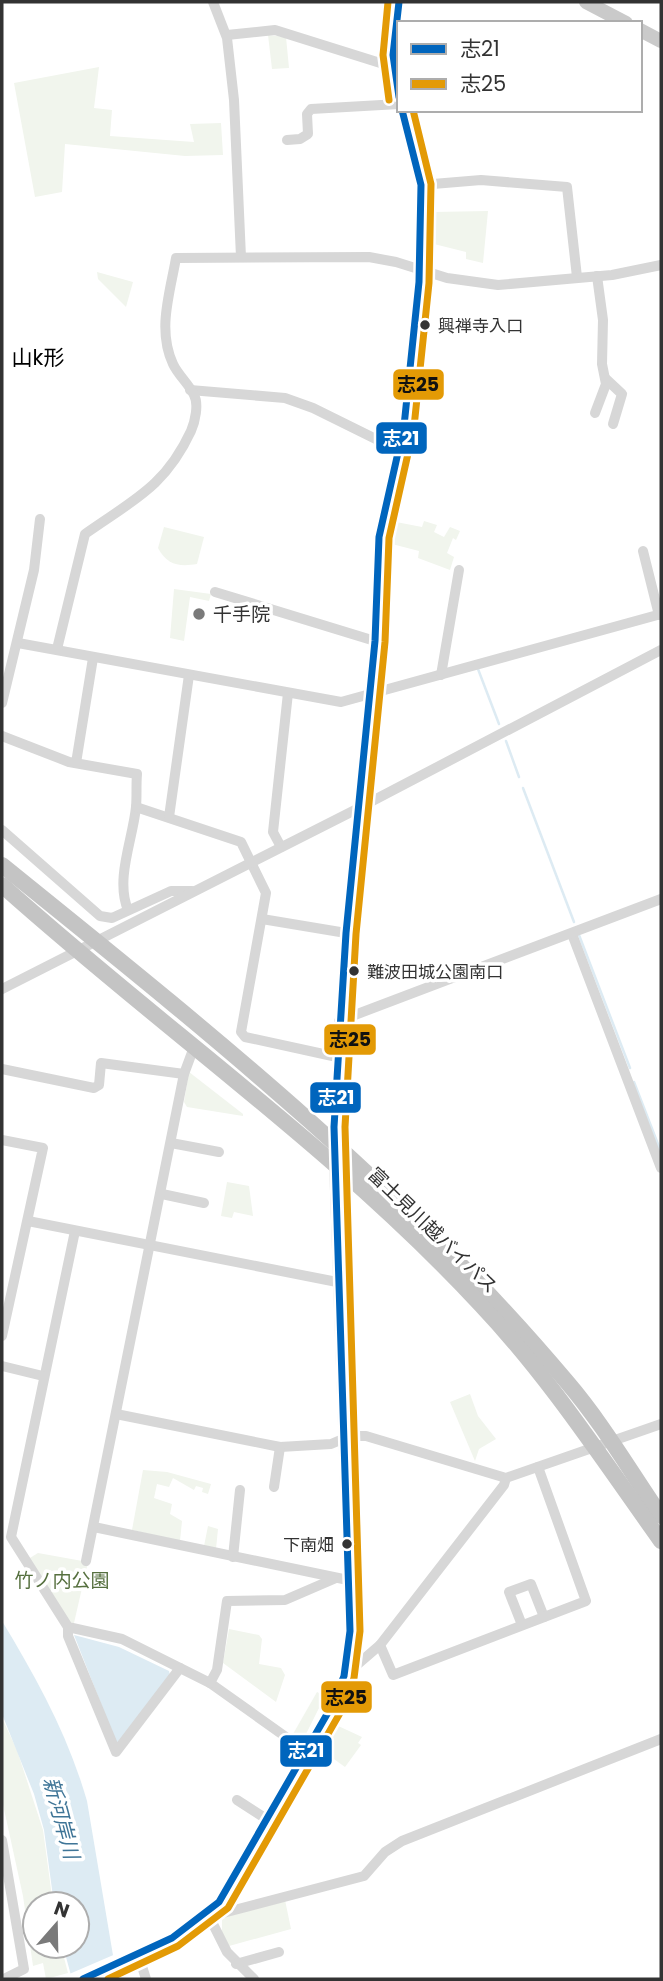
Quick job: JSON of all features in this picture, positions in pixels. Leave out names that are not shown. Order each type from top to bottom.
[{"type":"highway","name":"富士見川越バイパス","points":[[2,865],[394,1196],[481,1286],[562,1376],[613,1440],[661,1516]]},
{"type":"highway","name":"富士見川越バイパス","points":[[2,885],[334,1164],[481,1305],[554,1390],[661,1541]]},
{"type":"main road","points":[[586,2],[610,7],[624,21]]},
{"type":"main road","points":[[642,31],[661,41]]},
{"type":"street","points":[[213,2],[227,35],[234,100],[241,257]]},
{"type":"street","points":[[397,21],[399,2]]},
{"type":"street","points":[[397,24],[393,67],[397,90]]},
{"type":"street","points":[[227,35],[275,30],[393,67]]},
{"type":"street","points":[[287,140],[300,139],[308,134],[307,114],[311,109],[397,102]]},
{"type":"street","points":[[83,1979],[136,1958],[210,1912],[232,1884],[307,1752],[344,1676],[349,1646],[334,1164],[337,1057],[357,809],[375,641],[379,537],[400,451],[419,270],[421,185],[403,112]]},
{"type":"street","points":[[421,185],[481,180],[566,187],[577,277]]},
{"type":"street","points":[[57,649],[85,534],[156,486],[178,460],[195,421],[195,395],[172,362],[165,336],[164,322],[176,258],[369,257],[488,285],[597,276],[661,265]]},
{"type":"street","points":[[595,413],[606,389],[602,364],[603,320],[597,276]]},
{"type":"street","points":[[606,379],[622,394],[612,425]]},
{"type":"street","points":[[190,390],[285,398],[313,408],[400,451]]},
{"type":"street","points":[[2,703],[18,643],[38,546],[40,519]]},
{"type":"street","points":[[18,643],[341,702],[660,615],[643,551]]},
{"type":"street","points":[[441,675],[459,570]]},
{"type":"street","points":[[215,592],[375,641]]},
{"type":"street","points":[[2,989],[357,809],[661,650]]},
{"type":"street","points":[[76,763],[93,658]]},
{"type":"street","points":[[169,817],[189,675]]},
{"type":"street","points":[[281,847],[273,832],[288,693]]},
{"type":"street","points":[[2,736],[76,763],[134,771],[136,807],[125,869],[124,899],[128,910]]},
{"type":"street","points":[[136,807],[237,840],[252,861],[266,893],[241,1032],[245,1037],[337,1057]]},
{"type":"street","points":[[2,830],[91,910],[112,918],[171,891],[195,891]]},
{"type":"street","points":[[340,1021],[661,900]]},
{"type":"street","points":[[262,919],[346,933]]},
{"type":"street","points":[[572,934],[661,1167]]},
{"type":"street","points":[[86,1560],[162,1195],[184,1074],[194,1047]]},
{"type":"street","points":[[2,1069],[94,1088],[99,1084],[101,1063],[184,1074]]},
{"type":"street","points":[[2,1140],[43,1148],[2,1336]]},
{"type":"street","points":[[171,1143],[219,1152]]},
{"type":"street","points":[[162,1195],[204,1203]]},
{"type":"street","points":[[28,1221],[337,1282]]},
{"type":"street","points":[[75,1231],[11,1532],[68,1627],[68,1636],[116,1752],[180,1668]]},
{"type":"street","points":[[2,1366],[43,1376]]},
{"type":"street","points":[[116,1414],[280,1447],[331,1444],[366,1436],[506,1478]]},
{"type":"street","points":[[344,1676],[380,1645],[450,1558],[506,1478],[661,1424]]},
{"type":"street","points":[[274,1487],[280,1447]]},
{"type":"street","points":[[380,1645],[393,1675],[586,1601],[538,1466]]},
{"type":"street","points":[[233,1557],[240,1490]]},
{"type":"street","points":[[94,1528],[348,1580]]},
{"type":"street","points":[[210,1683],[217,1670],[227,1601],[285,1600],[336,1578]]},
{"type":"street","points":[[522,1625],[509,1592],[531,1584],[544,1617]]},
{"type":"street","points":[[68,1627],[122,1639],[210,1683],[307,1752]]},
{"type":"street","points":[[210,1912],[223,1913],[364,1876],[385,1852],[402,1841],[661,1739]]},
{"type":"street","points":[[237,1800],[268,1820]]},
{"type":"street","points":[[2,1840],[24,1969],[4,1979]]},
{"type":"street","points":[[210,1912],[223,1945],[236,1964],[254,1979]]},
{"type":"street","points":[[236,1964],[279,1952]]},
{"type":"street","points":[[136,1958],[146,1979]]},
{"type":"green space","points":[[268,35],[286,37],[289,68],[272,69]]},
{"type":"green space","points":[[99,67],[94,108],[112,110],[110,136],[194,142],[190,124],[221,123],[223,155],[185,156],[65,144],[62,192],[35,197],[14,83]]},
{"type":"green space","points":[[488,211],[483,263],[466,259],[466,252],[430,243],[433,212]]},
{"type":"green space","points":[[97,272],[133,282],[126,307],[98,279]]},
{"type":"green space","points":[[391,521],[422,527],[424,521],[437,525],[434,532],[444,537],[450,527],[460,531],[456,540],[453,538],[447,553],[454,557],[450,570],[418,558],[419,551],[388,543]]},
{"type":"green space","points":[[164,527],[204,537],[197,564],[179,565],[165,558],[158,548]]},
{"type":"green space","points":[[174,589],[211,594],[209,601],[190,597],[184,641],[170,638]]},
{"type":"green space","points":[[189,1072],[243,1116],[187,1107],[184,1102]]},
{"type":"green space","points":[[227,1182],[249,1186],[253,1216],[234,1212],[232,1218],[221,1216]]},
{"type":"green space","points":[[470,1394],[478,1416],[496,1439],[479,1449],[475,1461],[450,1402]]},
{"type":"green space","points":[[143,1470],[167,1472],[211,1484],[208,1494],[202,1492],[203,1488],[196,1486],[194,1490],[173,1478],[169,1487],[157,1484],[154,1498],[172,1504],[170,1514],[182,1521],[180,1541],[132,1530]]},
{"type":"green space","points":[[208,1526],[218,1529],[216,1549],[204,1546]]},
{"type":"green space","name":"竹ノ内公園","points":[[38,1553],[88,1562],[74,1623],[61,1620],[25,1561]]},
{"type":"green space","points":[[229,1629],[259,1635],[262,1639],[259,1664],[281,1668],[285,1675],[276,1702],[223,1663]]},
{"type":"green space","points":[[317,1692],[325,1696],[305,1736],[300,1738],[293,1734]]},
{"type":"green space","points":[[2,1718],[17,1750],[43,1830],[51,1890],[22,1890],[2,1800]]},
{"type":"green space","points":[[334,1724],[362,1737],[358,1743],[361,1745],[345,1767],[320,1749]]},
{"type":"green space","points":[[285,1900],[291,1929],[229,1946],[222,1934],[222,1918]]},
{"type":"green space","points":[[32,1960],[65,1960],[68,1973],[46,1979],[43,1963],[33,1966]]},
{"type":"water","name":"新河岸川","points":[[2,1621],[50,1708],[71,1753],[87,1801],[117,1979],[72,1979],[67,1960],[91,1960],[91,1890],[52,1890],[44,1830],[34,1794],[2,1714]]},
{"type":"water","points":[[74,1635],[119,1647],[169,1671],[170,1675],[120,1744],[116,1742]]},
{"type":"pier","points":[[118,1953],[120,1972],[105,1979],[68,1979],[67,1975]]},
{"type":"waterway","points":[[478,669],[499,724]]},
{"type":"waterway","points":[[506,741],[519,777]]},
{"type":"waterway","points":[[523,788],[574,922]]},
{"type":"waterway","points":[[579,935],[630,1068]]},
{"type":"waterway","points":[[634,1082],[661,1152]]},
{"type":"transit line","name":"志25","points":[[388,2],[383,55],[389,100]]},
{"type":"transit line","name":"志21","points":[[397,83],[393,55],[399,2]]},
{"type":"transit line","name":"志21","points":[[83,1979],[172,1938],[219,1902],[330,1709],[344,1676],[350,1631],[334,1127],[346,933],[375,641],[379,537],[404,426],[419,282],[421,185],[403,112]]},
{"type":"transit line","name":"志25","points":[[108,1979],[178,1946],[228,1908],[340,1713],[354,1678],[360,1631],[345,1127],[356,934],[385,642],[389,538],[414,427],[429,283],[431,184],[413,112]]},
{"type":"place","name":"興禅寺入口","points":[[425,325]]},
{"type":"place","name":"千手院","points":[[199,614]]},
{"type":"place","name":"難波田城公園南口","points":[[354,971]]},
{"type":"place","name":"下南畑","points":[[347,1544]]},
{"type":"district","name":"山k形","points":[[38,358]]}]
